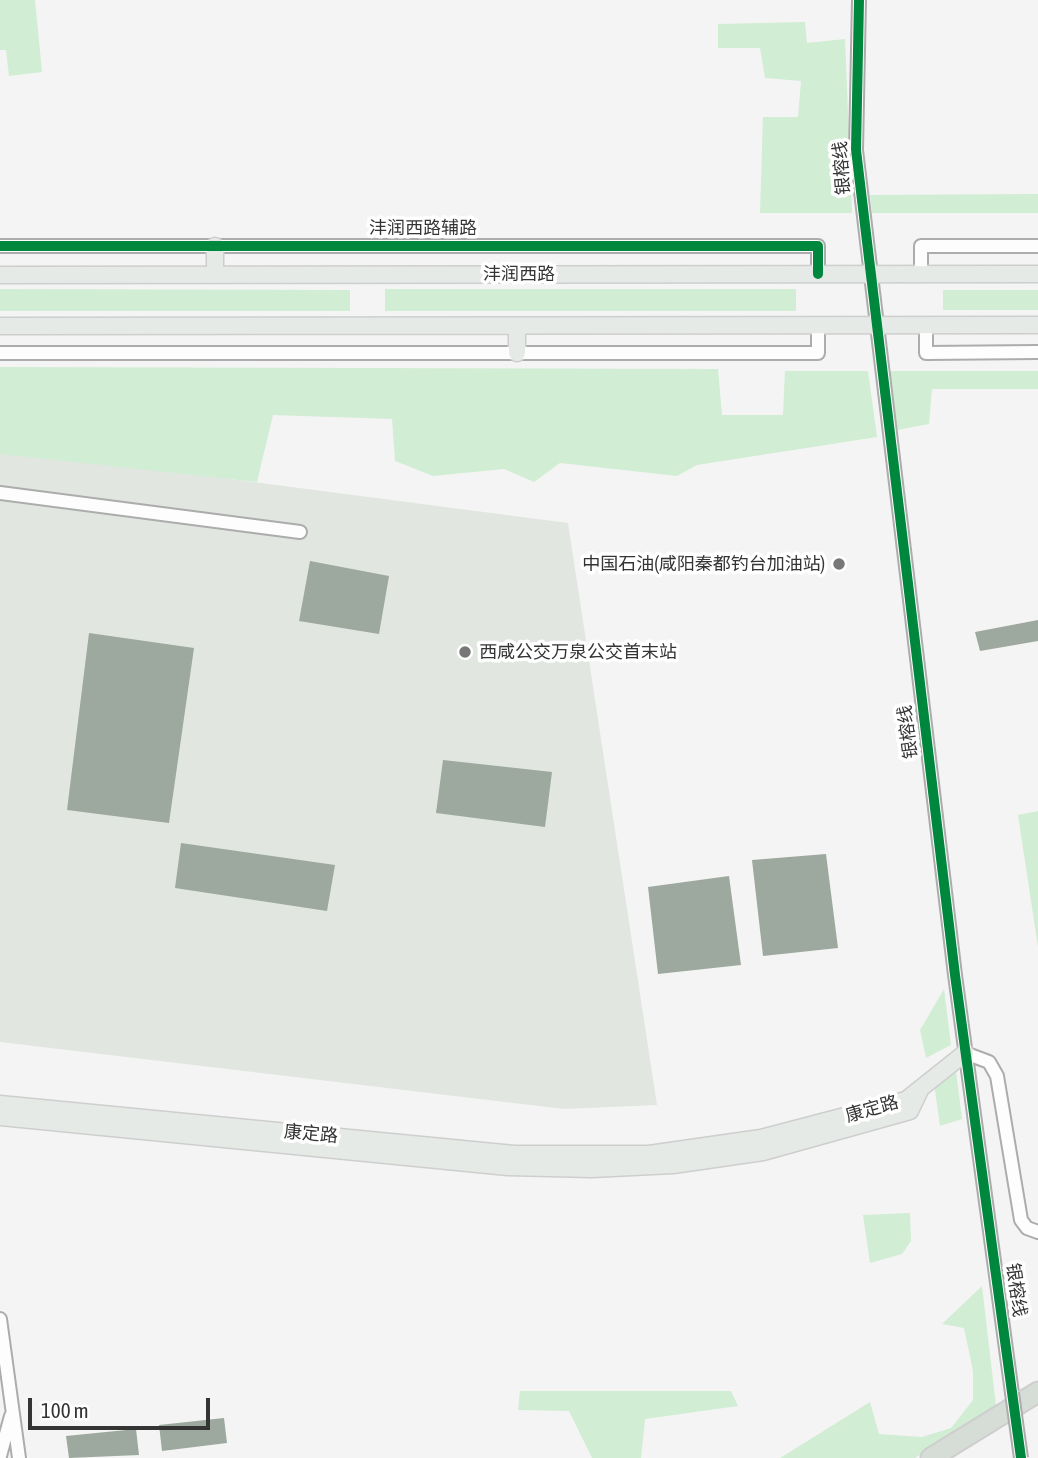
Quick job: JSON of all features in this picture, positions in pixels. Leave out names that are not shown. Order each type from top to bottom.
[{"type":"highway","points":[[931,1458],[1038,1392]]},
{"type":"main road","points":[[215,246],[215,275]]},
{"type":"main road","name":"沣润西路","points":[[0,275],[1038,274]]},
{"type":"main road","points":[[0,326],[1038,325]]},
{"type":"main road","points":[[516,326],[517,353]]},
{"type":"main road","points":[[922,1085],[965,1052]]},
{"type":"main road","name":"康定路","points":[[0,1104],[514,1154],[605,1156],[661,1153],[761,1138],[906,1100],[922,1085]]},
{"type":"main road","name":"康定路","points":[[0,1118],[508,1167],[592,1169],[715,1160],[811,1140],[910,1111],[922,1085]]},
{"type":"street","name":"银榕线","points":[[859,0],[856,150],[965,1052],[1021,1458]]},
{"type":"street","name":"沣润西路辅路","points":[[0,246],[818,246],[818,274]]},
{"type":"street","points":[[921,274],[921,246],[1038,246]]},
{"type":"street","points":[[0,353],[818,353],[818,326]]},
{"type":"street","points":[[926,326],[926,353],[1038,352]]},
{"type":"street","points":[[0,493],[300,532]]},
{"type":"street","points":[[965,1052],[989,1062],[997,1076],[1021,1220],[1027,1228],[1038,1232]]},
{"type":"street","points":[[0,1319],[19,1458]]},
{"type":"street","points":[[0,1457],[12,1412]]},
{"type":"shaded area","points":[[0,449],[568,523],[657,1105],[564,1109],[0,1042]]},
{"type":"green space","points":[[0,0],[35,0],[42,72],[9,76],[6,50],[0,50]]},
{"type":"green space","points":[[805,22],[807,43],[845,39],[852,213],[760,213],[763,117],[798,117],[801,81],[765,78],[760,48],[718,48],[718,24]]},
{"type":"green space","points":[[1038,194],[1038,213],[872,213],[870,195]]},
{"type":"green space","points":[[0,289],[350,290],[350,311],[0,311]]},
{"type":"green space","points":[[385,289],[796,289],[796,311],[385,311]]},
{"type":"green space","points":[[943,290],[1038,290],[1038,310],[943,310]]},
{"type":"green space","points":[[0,367],[718,369],[722,415],[783,415],[785,371],[868,371],[877,437],[697,465],[677,476],[560,463],[534,482],[504,469],[433,476],[395,461],[392,419],[273,415],[257,482],[0,454]]},
{"type":"green space","points":[[890,371],[1038,371],[1038,389],[932,389],[929,424],[897,430]]},
{"type":"green space","points":[[1038,811],[1038,947],[1018,815]]},
{"type":"green space","points":[[944,989],[951,1045],[926,1058],[920,1030]]},
{"type":"green space","points":[[955,1063],[962,1119],[940,1126],[933,1076]]},
{"type":"green space","points":[[910,1213],[911,1241],[902,1254],[870,1263],[863,1215]]},
{"type":"green space","points":[[982,1286],[996,1406],[915,1458],[780,1458],[870,1402],[879,1434],[922,1437],[951,1428],[973,1400],[973,1371],[964,1328],[942,1324]]},
{"type":"green space","points":[[520,1391],[731,1391],[738,1406],[645,1419],[641,1458],[592,1458],[569,1411],[518,1410]]},
{"type":"building","points":[[310,561],[389,576],[379,634],[299,621]]},
{"type":"building","points":[[1038,620],[1038,641],[980,651],[975,632]]},
{"type":"building","points":[[89,633],[194,648],[169,823],[67,810]]},
{"type":"building","points":[[443,760],[552,772],[545,827],[436,813]]},
{"type":"building","points":[[181,843],[335,865],[327,911],[175,888]]},
{"type":"building","points":[[826,854],[838,948],[763,956],[752,860]]},
{"type":"building","points":[[729,876],[741,965],[658,974],[648,887]]},
{"type":"building","points":[[224,1418],[227,1443],[162,1451],[159,1425]]},
{"type":"building","points":[[136,1429],[139,1455],[69,1458],[66,1436]]},
{"type":"cycle path","points":[[859,0],[856,150],[955,975],[1021,1458]]},
{"type":"cycle path","points":[[0,246],[818,246],[818,274]]},
{"type":"place","name":"中国石油(咸阳秦都钓台加油站)","points":[[839,564]]},
{"type":"place","name":"西咸公交万泉公交首末站","points":[[465,652]]}]
